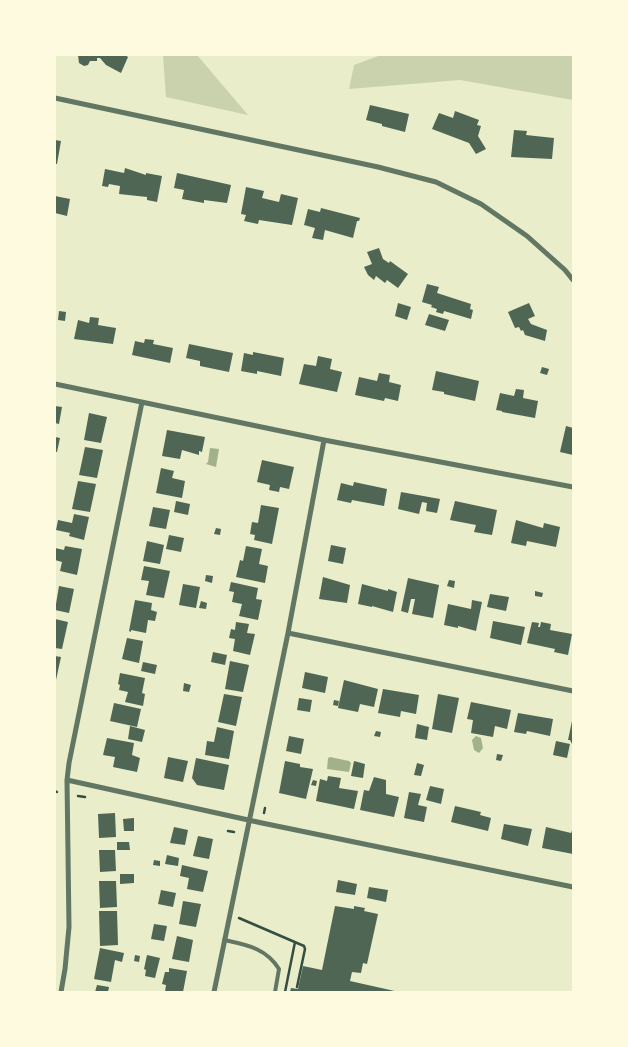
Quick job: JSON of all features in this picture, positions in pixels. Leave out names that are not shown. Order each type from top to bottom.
[{"type":"street","points":[[55,98],[378,167],[436,182],[481,204],[528,236],[565,270],[573,280]]},
{"type":"street","points":[[55,384],[324,440],[573,487]]},
{"type":"street","points":[[61,992],[69,927],[67,780],[142,402]]},
{"type":"street","points":[[214,992],[288,633],[324,440]]},
{"type":"street","points":[[288,633],[573,691]]},
{"type":"street","points":[[67,780],[248,820],[573,887]]},
{"type":"lane","points":[[224,940],[263,951],[273,959],[279,968],[275,992]]},
{"type":"path","points":[[78,796],[85,797]]},
{"type":"path","points":[[264,813],[265,808]]},
{"type":"path","points":[[228,831],[234,832]]},
{"type":"path","points":[[239,918],[304,946],[297,987]]},
{"type":"path","points":[[285,992],[295,942]]},
{"type":"shaded area","points":[[163,55],[197,55],[248,115],[166,97]]},
{"type":"shaded area","points":[[381,55],[573,55],[573,100],[460,80],[349,89],[354,65]]},
{"type":"shaded area","points":[[210,448],[219,449],[216,467],[206,464]]},
{"type":"shaded area","points":[[476,736],[481,738],[483,748],[479,753],[474,750],[472,740]]},
{"type":"shaded area","points":[[328,758],[349,761],[351,763],[349,772],[327,769]]},
{"type":"building","points":[[78,55],[125,55],[128,57],[121,73],[106,65],[100,58],[97,58],[97,61],[90,61],[88,65],[84,66],[79,63]]},
{"type":"building","points":[[370,105],[409,114],[405,132],[366,120]]},
{"type":"building","points":[[455,111],[479,120],[477,125],[481,126],[478,136],[486,149],[476,154],[469,143],[432,129],[439,113],[453,118]]},
{"type":"building","points":[[514,130],[527,131],[526,135],[554,138],[552,159],[511,157]]},
{"type":"building","points":[[55,140],[61,141],[57,164],[55,164]]},
{"type":"building","points":[[125,168],[146,175],[146,173],[162,176],[157,202],[147,200],[147,197],[119,194],[120,186],[109,184],[108,187],[102,186],[105,169],[124,173]]},
{"type":"building","points":[[177,173],[231,185],[227,203],[204,200],[204,203],[182,199],[184,190],[174,188]]},
{"type":"building","points":[[246,187],[264,191],[262,198],[279,202],[281,194],[298,198],[292,225],[259,220],[258,224],[244,221],[246,215],[241,214]]},
{"type":"building","points":[[55,196],[70,199],[67,216],[55,213]]},
{"type":"building","points":[[321,208],[360,218],[357,221],[353,238],[325,230],[323,240],[312,238],[315,228],[304,225],[308,209],[320,212]]},
{"type":"building","points":[[379,248],[383,259],[389,263],[390,261],[408,274],[398,288],[387,280],[385,283],[376,276],[374,280],[368,275],[364,267],[372,264],[367,252]]},
{"type":"building","points":[[427,284],[439,287],[437,293],[471,304],[470,309],[473,310],[471,319],[444,311],[443,314],[436,312],[437,309],[431,307],[432,305],[422,302]]},
{"type":"building","points":[[398,303],[411,307],[407,320],[395,316]]},
{"type":"building","points":[[529,303],[535,316],[528,319],[531,324],[547,330],[545,341],[525,335],[519,327],[515,328],[508,312]]},
{"type":"building","points":[[59,311],[66,312],[65,321],[58,320]]},
{"type":"building","points":[[429,314],[449,320],[445,331],[425,325]]},
{"type":"building","points":[[90,317],[99,318],[98,325],[116,328],[113,344],[74,339],[78,320],[89,323]]},
{"type":"building","points":[[145,339],[154,340],[153,344],[173,348],[170,363],[132,355],[135,341],[144,343]]},
{"type":"building","points":[[189,344],[233,353],[229,372],[200,366],[200,361],[186,358]]},
{"type":"building","points":[[253,352],[284,358],[281,376],[257,371],[257,374],[241,371],[244,353],[253,355]]},
{"type":"building","points":[[318,356],[332,359],[330,369],[342,372],[337,392],[299,384],[304,364],[316,366]]},
{"type":"building","points":[[542,367],[549,369],[547,375],[540,373]]},
{"type":"building","points":[[436,371],[479,381],[475,401],[432,390]]},
{"type":"building","points":[[379,373],[390,375],[389,382],[401,385],[398,401],[385,398],[384,401],[355,395],[359,377],[377,381]]},
{"type":"building","points":[[516,389],[524,390],[523,398],[538,401],[535,418],[496,410],[500,393],[514,396]]},
{"type":"building","points":[[55,406],[62,407],[59,424],[55,423]]},
{"type":"building","points":[[89,413],[107,417],[101,443],[84,440]]},
{"type":"building","points":[[566,426],[573,428],[573,455],[560,452]]},
{"type":"building","points":[[167,430],[205,437],[202,452],[199,451],[199,455],[182,450],[180,459],[162,456]]},
{"type":"building","points":[[55,437],[60,438],[57,452],[55,452]]},
{"type":"building","points":[[85,447],[103,450],[97,478],[79,475]]},
{"type":"building","points":[[262,460],[294,467],[289,489],[280,487],[279,492],[269,490],[270,485],[257,482]]},
{"type":"building","points":[[161,468],[174,471],[172,478],[185,481],[182,498],[156,493]]},
{"type":"building","points":[[78,481],[96,484],[90,512],[72,509]]},
{"type":"building","points":[[354,482],[387,489],[384,506],[352,500],[351,503],[337,500],[341,483],[353,486]]},
{"type":"building","points":[[401,492],[440,499],[437,513],[426,511],[427,503],[422,502],[419,514],[398,509]]},
{"type":"building","points":[[176,501],[190,504],[188,515],[174,512]]},
{"type":"building","points":[[455,501],[497,510],[492,535],[474,532],[476,525],[450,520]]},
{"type":"building","points":[[261,505],[279,508],[272,544],[254,540],[255,535],[250,534],[252,522],[258,523]]},
{"type":"building","points":[[153,507],[170,510],[166,529],[149,526]]},
{"type":"building","points":[[74,514],[89,517],[84,540],[69,536],[70,533],[56,530],[58,520],[72,523]]},
{"type":"building","points":[[516,520],[543,528],[544,523],[560,527],[556,547],[527,541],[526,546],[511,543]]},
{"type":"building","points":[[216,528],[221,529],[220,535],[214,534]]},
{"type":"building","points":[[169,535],[184,538],[181,552],[166,549]]},
{"type":"building","points":[[147,541],[164,545],[160,564],[143,561]]},
{"type":"building","points":[[331,545],[346,548],[343,564],[328,561]]},
{"type":"building","points":[[65,546],[82,549],[77,575],[60,571],[62,562],[55,560],[55,548],[64,550]]},
{"type":"building","points":[[246,546],[262,549],[259,564],[268,566],[265,583],[236,577],[240,560],[243,561]]},
{"type":"building","points":[[144,566],[170,571],[164,598],[146,595],[149,581],[141,580]]},
{"type":"building","points":[[206,575],[213,576],[212,583],[205,581]]},
{"type":"building","points":[[323,577],[350,585],[347,603],[319,599]]},
{"type":"building","points":[[408,578],[439,585],[433,618],[412,614],[415,599],[411,599],[408,613],[401,611]]},
{"type":"building","points":[[449,580],[455,581],[454,588],[447,586]]},
{"type":"building","points":[[231,582],[258,588],[256,599],[262,600],[258,620],[239,616],[242,604],[232,602],[234,592],[229,591]]},
{"type":"building","points":[[183,584],[200,587],[196,608],[179,605]]},
{"type":"building","points":[[362,584],[397,592],[393,612],[358,604]]},
{"type":"building","points":[[59,586],[74,589],[69,613],[55,610]]},
{"type":"building","points":[[535,591],[543,593],[542,597],[535,596]]},
{"type":"building","points":[[490,594],[509,597],[506,611],[487,607]]},
{"type":"building","points":[[135,600],[152,603],[151,610],[157,612],[155,621],[148,620],[146,633],[129,631]]},
{"type":"building","points":[[472,600],[482,602],[476,631],[458,626],[458,628],[444,625],[448,604],[471,609]]},
{"type":"building","points":[[201,601],[207,603],[206,609],[199,608]]},
{"type":"building","points":[[55,619],[68,622],[62,649],[55,648]]},
{"type":"building","points":[[493,621],[525,627],[521,645],[490,638]]},
{"type":"building","points":[[236,622],[249,624],[247,633],[255,634],[250,655],[233,651],[235,639],[229,638],[231,629],[235,630]]},
{"type":"building","points":[[532,622],[539,623],[538,627],[540,627],[541,622],[551,624],[550,630],[572,634],[568,655],[554,652],[555,649],[527,643]]},
{"type":"building","points":[[127,638],[143,641],[139,663],[122,659]]},
{"type":"building","points":[[213,652],[227,655],[225,665],[211,662]]},
{"type":"building","points":[[55,656],[61,657],[56,680],[55,680]]},
{"type":"building","points":[[230,661],[249,665],[243,692],[225,689]]},
{"type":"building","points":[[143,662],[157,665],[155,674],[141,671]]},
{"type":"building","points":[[305,672],[328,677],[325,693],[302,688]]},
{"type":"building","points":[[120,673],[145,678],[142,693],[145,694],[143,706],[125,702],[128,692],[119,690]]},
{"type":"building","points":[[344,680],[378,689],[374,707],[360,704],[358,712],[338,708]]},
{"type":"building","points":[[184,683],[191,685],[189,692],[183,691]]},
{"type":"building","points":[[383,689],[419,695],[416,714],[401,711],[400,717],[378,713]]},
{"type":"building","points":[[224,694],[242,697],[236,726],[218,722]]},
{"type":"building","points":[[438,694],[459,698],[452,733],[432,729]]},
{"type":"building","points":[[299,698],[312,700],[310,712],[297,710]]},
{"type":"building","points":[[334,700],[339,701],[338,706],[333,705]]},
{"type":"building","points":[[471,702],[511,710],[507,729],[495,726],[493,737],[471,733],[473,720],[467,719]]},
{"type":"building","points":[[114,703],[141,709],[137,727],[110,721]]},
{"type":"building","points":[[518,713],[553,719],[550,736],[527,731],[526,734],[514,732]]},
{"type":"building","points":[[572,721],[573,746],[570,740],[568,740]]},
{"type":"building","points":[[417,724],[429,727],[427,740],[415,738]]},
{"type":"building","points":[[130,726],[145,730],[142,742],[128,739]]},
{"type":"building","points":[[217,727],[234,731],[229,759],[205,755],[207,741],[214,742]]},
{"type":"building","points":[[376,731],[381,732],[380,737],[374,736]]},
{"type":"building","points":[[289,736],[304,739],[301,754],[286,751]]},
{"type":"building","points":[[107,738],[134,743],[132,755],[140,758],[137,772],[113,767],[115,757],[103,755]]},
{"type":"building","points":[[556,741],[570,744],[567,758],[553,755]]},
{"type":"building","points":[[497,754],[503,755],[501,761],[496,760]]},
{"type":"building","points":[[168,757],[188,761],[183,782],[164,778]]},
{"type":"building","points":[[196,758],[229,765],[224,790],[197,785],[192,778]]},
{"type":"building","points":[[285,761],[300,764],[300,767],[313,769],[306,799],[279,793]]},
{"type":"building","points":[[354,761],[365,764],[363,778],[351,776]]},
{"type":"building","points":[[417,763],[424,765],[421,776],[414,775]]},
{"type":"building","points":[[328,776],[341,778],[339,788],[358,791],[354,809],[316,801],[320,779],[327,781]]},
{"type":"building","points":[[374,777],[386,780],[386,794],[399,797],[394,817],[360,810],[364,790],[369,791]]},
{"type":"building","points":[[313,780],[317,781],[316,786],[311,785]]},
{"type":"building","points":[[430,786],[444,789],[441,804],[426,800]]},
{"type":"building","points":[[409,792],[421,794],[418,805],[427,807],[424,822],[404,818]]},
{"type":"building","points":[[455,806],[481,812],[480,815],[491,818],[488,831],[451,822]]},
{"type":"building","points":[[115,813],[116,837],[99,838],[98,814]]},
{"type":"building","points":[[134,818],[134,831],[124,831],[123,819]]},
{"type":"building","points":[[504,824],[532,829],[528,846],[501,839]]},
{"type":"building","points":[[174,827],[188,830],[185,845],[170,843]]},
{"type":"building","points":[[546,827],[571,833],[573,828],[573,854],[542,848]]},
{"type":"building","points":[[198,836],[213,839],[209,859],[193,856]]},
{"type":"building","points":[[117,842],[129,842],[130,850],[117,850]]},
{"type":"building","points":[[99,850],[115,850],[116,871],[100,872]]},
{"type":"building","points":[[167,855],[179,858],[178,866],[165,864]]},
{"type":"building","points":[[154,860],[160,861],[160,866],[153,865]]},
{"type":"building","points":[[182,865],[208,871],[203,892],[187,889],[189,878],[180,876]]},
{"type":"building","points":[[120,874],[134,874],[134,883],[120,884]]},
{"type":"building","points":[[338,880],[357,884],[355,895],[336,892]]},
{"type":"building","points":[[99,881],[116,881],[117,907],[100,908]]},
{"type":"building","points":[[369,887],[388,890],[386,902],[367,898]]},
{"type":"building","points":[[161,890],[176,893],[173,907],[158,904]]},
{"type":"building","points":[[183,901],[201,904],[196,927],[179,924]]},
{"type":"building","points":[[335,906],[354,909],[354,906],[365,908],[364,911],[378,914],[367,964],[363,963],[361,973],[352,972],[350,981],[399,992],[290,992],[291,988],[298,989],[303,966],[322,970]]},
{"type":"building","points":[[99,911],[117,911],[118,945],[100,946]]},
{"type":"building","points":[[154,924],[167,926],[164,941],[151,939]]},
{"type":"building","points":[[177,936],[193,940],[189,962],[172,959]]},
{"type":"building","points":[[100,948],[124,953],[122,962],[115,960],[111,982],[94,979]]},
{"type":"building","points":[[135,955],[140,956],[139,962],[134,961]]},
{"type":"building","points":[[147,955],[160,958],[155,978],[145,976],[146,970],[144,969]]},
{"type":"building","points":[[169,968],[187,971],[183,992],[165,992],[166,985],[162,984],[165,972],[169,972]]},
{"type":"building","points":[[97,985],[109,987],[108,992],[95,992]]}]
